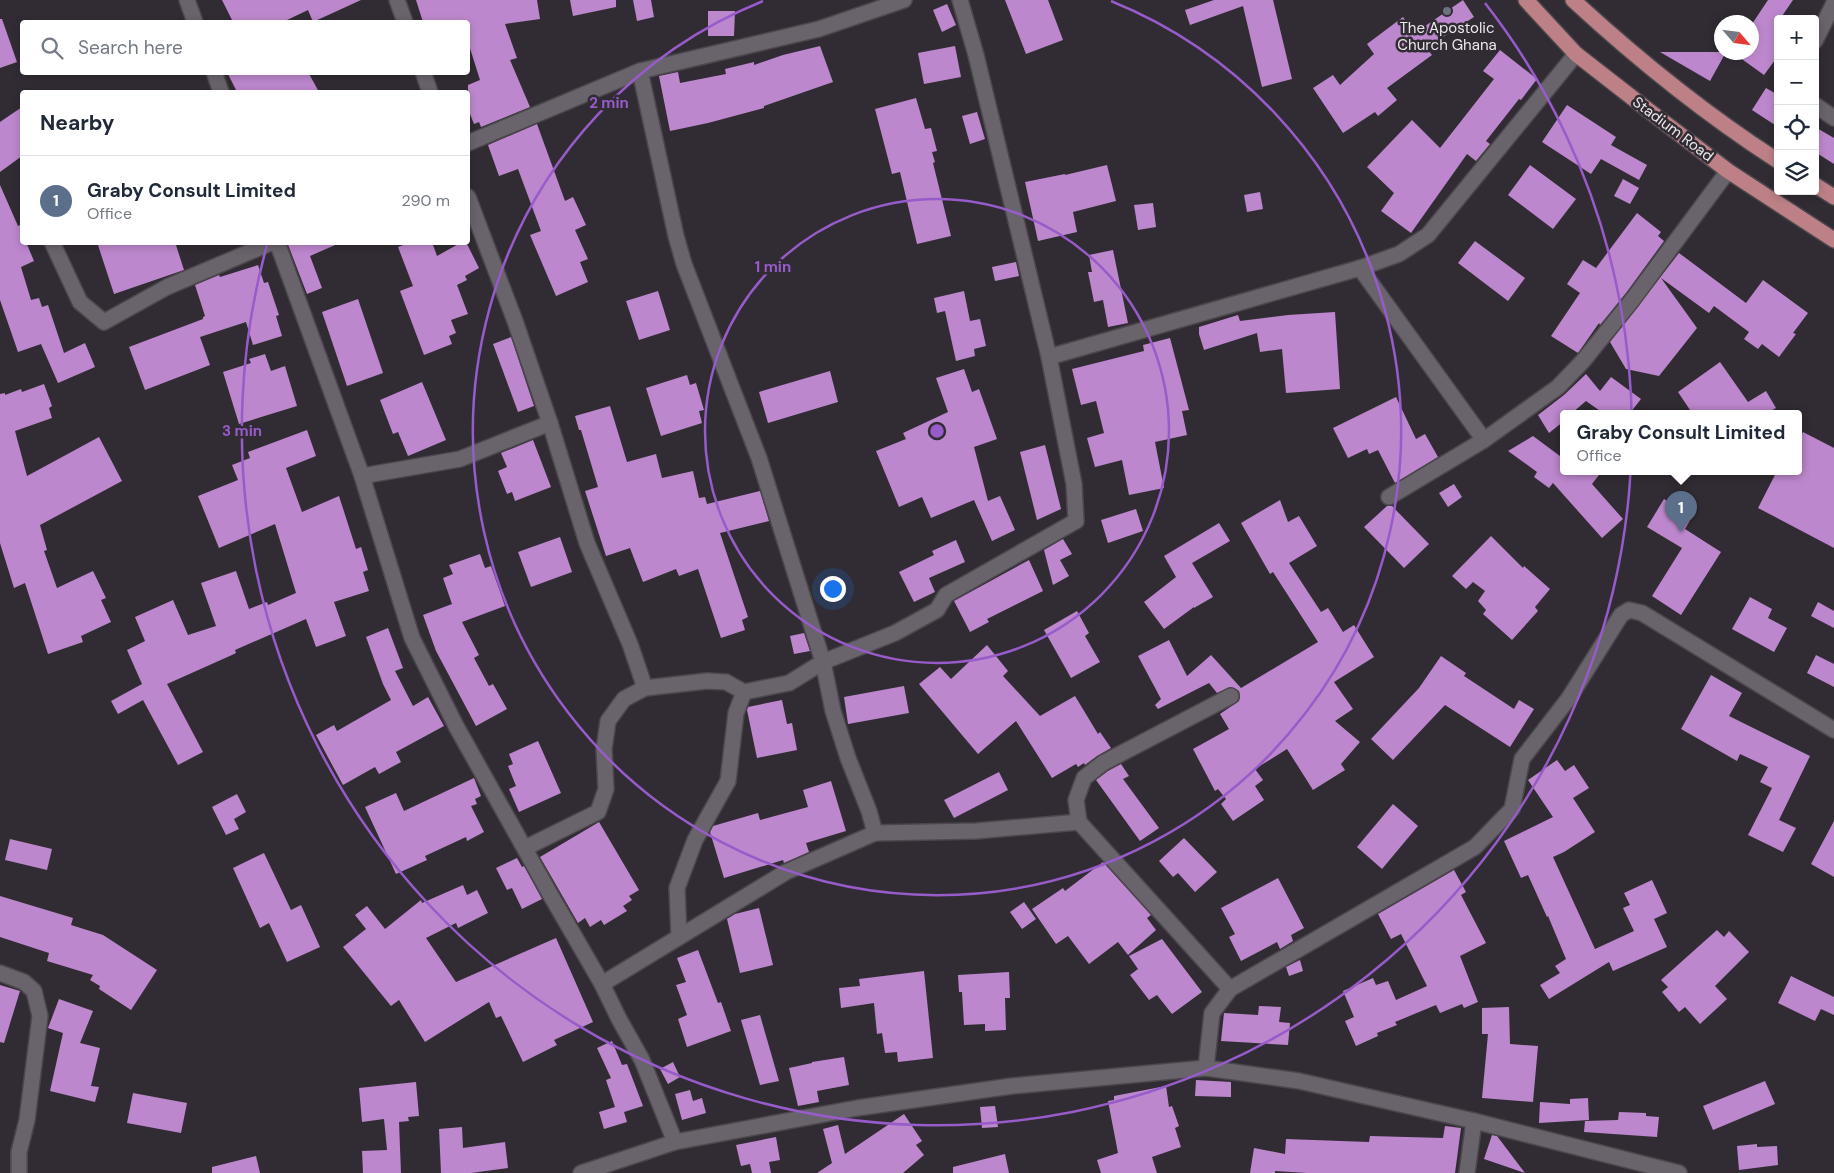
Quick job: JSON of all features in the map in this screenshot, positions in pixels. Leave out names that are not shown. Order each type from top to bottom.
[{"type":"main road","name":"Stadium Road","points":[[1526,0],[1576,54],[1728,171],[1834,240]]},
{"type":"main road","points":[[1573,0],[1674,87],[1733,132],[1774,158]]},
{"type":"main road","points":[[1819,188],[1834,197]]},
{"type":"street","points":[[187,0],[194,20]]},
{"type":"street","points":[[397,0],[404,20]]},
{"type":"street","points":[[470,142],[640,71],[819,29],[904,0]]},
{"type":"street","points":[[525,848],[598,812],[606,789],[604,749],[608,721],[624,699],[645,688],[706,681],[726,682],[744,692],[790,684],[822,662],[895,633],[937,610],[946,595],[1076,521],[1074,484],[1049,357],[976,55],[960,0]]},
{"type":"street","points":[[1819,33],[1834,3]]},
{"type":"street","points":[[1049,357],[1360,268],[1399,254],[1428,235],[1576,54]]},
{"type":"street","points":[[640,71],[676,236],[684,264],[759,458],[822,662],[833,712],[848,758],[869,811],[875,833]]},
{"type":"street","points":[[215,75],[220,90]]},
{"type":"street","points":[[424,75],[429,90]]},
{"type":"street","points":[[1819,108],[1834,118]]},
{"type":"street","points":[[1389,497],[1484,440],[1558,387],[1584,361],[1728,171]]},
{"type":"street","points":[[470,202],[515,321],[550,423],[587,543],[630,644],[645,688]]},
{"type":"street","points":[[53,245],[80,302],[104,322],[167,286],[266,245]]},
{"type":"street","points":[[278,245],[362,476],[412,638],[456,726],[602,984],[642,1060],[675,1142]]},
{"type":"street","points":[[1360,268],[1484,440]]},
{"type":"street","points":[[362,476],[460,459],[550,423]]},
{"type":"street","points":[[1206,1068],[1212,1013],[1230,989],[1475,847],[1512,808],[1522,759],[1569,698],[1621,615],[1629,610],[1642,613],[1834,730]]},
{"type":"street","points":[[679,937],[677,888],[695,840],[728,781],[736,713],[744,692]]},
{"type":"street","points":[[1230,989],[1078,822],[1076,800],[1084,778],[1103,763],[1231,696]]},
{"type":"street","points":[[602,984],[786,872],[875,833],[976,831],[1078,822]]},
{"type":"street","points":[[0,973],[24,982],[34,991],[40,1016],[27,1120],[19,1152],[19,1173]]},
{"type":"street","points":[[581,1173],[675,1142],[857,1108],[1012,1086],[1206,1068],[1299,1081],[1474,1121],[1678,1173]]},
{"type":"street","points":[[1467,1173],[1474,1121]]},
{"type":"building","points":[[222,0],[361,0],[317,20],[312,20],[308,10],[287,20],[232,20]]},
{"type":"building","points":[[416,0],[537,0],[540,19],[505,24],[517,58],[510,60],[530,107],[481,127],[479,122],[474,124],[470,114],[470,90],[468,90],[468,85],[480,80],[470,48],[470,20],[422,20]]},
{"type":"building","points":[[570,0],[616,0],[616,7],[573,16]]},
{"type":"building","points":[[633,0],[651,0],[654,17],[637,21]]},
{"type":"building","points":[[1005,0],[1048,0],[1063,40],[1026,54]]},
{"type":"building","points":[[1214,0],[1273,0],[1292,79],[1262,87],[1243,6],[1190,25],[1185,10]]},
{"type":"building","points":[[1463,0],[1474,17],[1426,48],[1432,55],[1387,88],[1397,100],[1378,116],[1375,112],[1343,133],[1313,88],[1333,75],[1340,85],[1374,54],[1367,44],[1403,17],[1415,33]]},
{"type":"building","points":[[1768,0],[1793,0],[1783,15],[1774,15],[1774,61],[1764,75],[1743,60],[1759,60],[1758,15]]},
{"type":"building","points":[[947,4],[956,25],[942,32],[933,10]]},
{"type":"building","points":[[708,11],[735,11],[734,36],[708,36]]},
{"type":"building","points":[[0,19],[2,19],[17,62],[0,68]]},
{"type":"building","points":[[820,46],[833,82],[764,106],[764,108],[670,131],[659,76],[678,72],[680,83],[726,74],[725,69],[754,62],[754,65],[783,55]]},
{"type":"building","points":[[955,46],[961,77],[924,84],[918,53]]},
{"type":"building","points":[[1500,50],[1537,79],[1486,141],[1490,144],[1476,161],[1467,154],[1411,233],[1381,211],[1394,193],[1367,167],[1412,120],[1440,148],[1494,79],[1483,71]]},
{"type":"building","points":[[1660,52],[1714,52],[1714,60],[1722,60],[1710,81]]},
{"type":"building","points":[[228,75],[310,75],[318,90],[236,90]]},
{"type":"building","points":[[1766,88],[1774,93],[1774,124],[1752,110]]},
{"type":"building","points":[[916,98],[925,129],[931,128],[937,151],[932,152],[935,162],[933,163],[951,236],[917,244],[900,172],[892,174],[875,109]]},
{"type":"building","points":[[1567,105],[1616,137],[1611,145],[1647,165],[1639,180],[1601,159],[1591,174],[1542,142]]},
{"type":"building","points":[[20,108],[20,157],[0,172],[0,122]]},
{"type":"building","points":[[977,112],[985,139],[970,144],[962,116]]},
{"type":"building","points":[[537,124],[565,201],[573,197],[586,225],[575,230],[588,259],[580,262],[588,282],[556,296],[530,235],[541,231],[518,169],[499,176],[488,145]]},
{"type":"building","points":[[1819,129],[1834,138],[1834,164],[1819,155]]},
{"type":"building","points":[[1107,165],[1116,201],[1073,212],[1077,232],[1038,241],[1025,182]]},
{"type":"building","points":[[1530,165],[1576,199],[1553,229],[1508,195]]},
{"type":"building","points":[[1623,179],[1639,188],[1630,204],[1614,196]]},
{"type":"building","points":[[0,185],[18,226],[20,225],[20,245],[27,245],[34,261],[21,267],[31,300],[39,298],[42,307],[48,305],[64,353],[85,343],[95,367],[58,383],[41,344],[18,352],[0,300]]},
{"type":"building","points":[[1260,192],[1263,209],[1247,212],[1244,195]]},
{"type":"building","points":[[1153,203],[1156,227],[1138,230],[1134,205]]},
{"type":"building","points":[[1637,213],[1661,232],[1658,236],[1664,241],[1626,293],[1600,325],[1599,323],[1578,353],[1551,336],[1580,293],[1567,284],[1583,260],[1596,268]]},
{"type":"building","points":[[1475,241],[1525,278],[1508,301],[1458,263]]},
{"type":"building","points":[[98,245],[176,245],[184,270],[114,294]]},
{"type":"building","points":[[288,245],[335,245],[310,256],[322,288],[307,294]]},
{"type":"building","points":[[403,245],[433,245],[437,256],[457,245],[468,245],[479,268],[465,276],[467,280],[457,285],[468,314],[451,320],[456,333],[449,336],[452,344],[424,355],[400,291],[413,286],[398,247]]},
{"type":"building","points":[[1113,250],[1128,323],[1108,327],[1103,300],[1094,302],[1088,272],[1092,272],[1089,255]]},
{"type":"building","points":[[1679,253],[1746,303],[1763,280],[1808,313],[1793,333],[1796,334],[1779,357],[1762,344],[1758,349],[1744,339],[1749,332],[1714,306],[1709,313],[1661,278],[1697,328],[1659,376],[1626,369],[1610,342]]},
{"type":"building","points":[[1016,262],[1019,276],[995,281],[992,267]]},
{"type":"building","points":[[258,265],[264,283],[268,282],[279,315],[276,316],[282,336],[253,345],[246,322],[200,337],[210,365],[145,390],[129,347],[203,319],[205,316],[195,285],[219,275],[220,277]]},
{"type":"building","points":[[658,291],[670,330],[639,340],[626,301]]},
{"type":"building","points":[[964,291],[970,321],[980,319],[986,346],[974,349],[975,356],[956,361],[945,311],[937,313],[934,298]]},
{"type":"building","points":[[358,299],[383,373],[347,386],[322,312]]},
{"type":"building","points":[[1335,312],[1340,389],[1286,393],[1282,349],[1260,352],[1257,333],[1204,350],[1199,334],[1199,327],[1238,315],[1240,321]]},
{"type":"building","points":[[511,337],[534,406],[518,412],[493,344]]},
{"type":"building","points":[[1170,338],[1189,410],[1182,411],[1187,435],[1155,442],[1164,488],[1129,495],[1122,460],[1095,467],[1087,438],[1104,433],[1096,401],[1081,405],[1072,369],[1144,351],[1143,345]]},
{"type":"building","points":[[265,354],[271,371],[285,366],[297,406],[239,424],[223,372],[251,363],[249,359]]},
{"type":"building","points":[[1720,362],[1748,402],[1766,391],[1776,408],[1772,410],[1690,410],[1678,392]]},
{"type":"building","points":[[964,369],[972,392],[979,389],[997,439],[974,447],[988,501],[1000,496],[1015,530],[992,541],[974,500],[931,518],[922,497],[899,507],[876,451],[906,439],[903,433],[948,412],[936,378]]},
{"type":"building","points":[[830,371],[838,402],[768,423],[759,392]]},
{"type":"building","points":[[1586,374],[1600,391],[1611,377],[1641,399],[1632,410],[1599,410],[1586,401],[1576,410],[1560,410],[1560,424],[1549,433],[1538,415],[1564,395]]},
{"type":"building","points":[[687,375],[690,385],[696,383],[704,410],[699,411],[702,423],[661,436],[646,388]]},
{"type":"building","points":[[422,382],[446,440],[408,456],[398,432],[393,434],[380,400]]},
{"type":"building","points":[[44,384],[52,406],[49,408],[52,418],[15,431],[27,476],[99,437],[122,481],[40,525],[47,550],[44,551],[57,588],[93,571],[106,598],[101,600],[111,622],[81,636],[83,642],[48,654],[25,583],[14,588],[0,543],[0,394],[5,393],[5,395],[21,389],[22,392]]},
{"type":"building","points":[[1396,397],[1416,439],[1425,434],[1438,457],[1395,483],[1378,450],[1369,454],[1367,449],[1348,458],[1333,428]]},
{"type":"building","points":[[610,406],[627,462],[656,454],[662,478],[693,471],[699,498],[705,497],[707,504],[760,491],[769,521],[720,533],[748,617],[742,620],[745,630],[721,638],[698,569],[679,576],[676,569],[643,582],[630,548],[606,556],[585,491],[598,487],[575,416]]},
{"type":"building","points":[[307,430],[316,456],[286,468],[302,512],[339,496],[356,549],[361,547],[368,570],[363,572],[369,591],[334,602],[346,636],[316,647],[306,619],[235,650],[236,653],[232,655],[167,684],[203,752],[178,765],[143,700],[118,714],[111,701],[142,684],[127,650],[145,641],[135,617],[173,600],[188,635],[216,626],[201,583],[236,571],[249,609],[267,602],[268,605],[296,593],[275,524],[219,548],[198,496],[238,480],[232,465],[250,458],[248,452]]},
{"type":"building","points":[[1803,432],[1834,448],[1834,548],[1758,508],[1775,475],[1802,475]]},
{"type":"building","points":[[1533,436],[1560,456],[1560,475],[1599,475],[1592,484],[1623,519],[1602,538],[1553,483],[1549,488],[1534,477],[1537,472],[1508,451]]},
{"type":"building","points":[[533,440],[551,487],[515,501],[512,492],[507,494],[498,471],[507,467],[501,453]]},
{"type":"building","points":[[1045,445],[1061,509],[1037,520],[1020,452]]},
{"type":"building","points":[[1454,484],[1462,497],[1448,507],[1439,493]]},
{"type":"building","points":[[1664,499],[1692,517],[1685,529],[1721,552],[1681,615],[1652,596],[1682,548],[1647,527]]},
{"type":"building","points":[[1280,500],[1288,522],[1299,516],[1317,546],[1289,563],[1321,612],[1328,608],[1343,632],[1354,625],[1374,657],[1334,682],[1353,709],[1335,721],[1360,742],[1341,764],[1345,770],[1313,790],[1287,749],[1255,769],[1263,780],[1255,786],[1264,800],[1233,821],[1221,804],[1226,799],[1218,789],[1215,791],[1193,749],[1229,729],[1220,714],[1239,701],[1239,691],[1231,687],[1217,693],[1209,683],[1158,709],[1155,705],[1161,699],[1138,656],[1169,640],[1187,676],[1211,655],[1241,688],[1318,642],[1273,572],[1270,574],[1241,523]]},
{"type":"building","points":[[1387,506],[1392,506],[1429,544],[1404,568],[1364,527]]},
{"type":"building","points":[[1136,509],[1143,531],[1108,543],[1101,520]]},
{"type":"building","points":[[1219,523],[1230,541],[1192,563],[1213,597],[1194,607],[1164,629],[1144,602],[1176,577],[1164,556]]},
{"type":"building","points":[[1491,536],[1523,568],[1524,566],[1550,589],[1535,607],[1538,611],[1512,640],[1483,614],[1486,610],[1478,601],[1485,591],[1473,582],[1466,589],[1452,576]]},
{"type":"building","points":[[560,537],[572,572],[531,587],[518,552]]},
{"type":"building","points":[[1063,539],[1072,554],[1060,560],[1069,576],[1053,585],[1044,550]]},
{"type":"building","points":[[956,540],[965,562],[929,578],[935,592],[914,602],[899,572],[934,555],[932,551]]},
{"type":"building","points":[[480,554],[485,568],[491,566],[505,606],[462,622],[479,655],[474,658],[489,686],[493,684],[507,709],[476,726],[436,651],[423,615],[452,604],[443,578],[453,574],[449,565]]},
{"type":"building","points":[[1029,560],[1043,591],[987,619],[989,622],[970,632],[954,601]]},
{"type":"building","points":[[1750,597],[1772,609],[1768,618],[1787,628],[1774,652],[1732,629]]},
{"type":"building","points":[[1818,602],[1834,611],[1834,628],[1811,616]]},
{"type":"building","points":[[1077,611],[1089,633],[1085,636],[1100,662],[1071,678],[1044,630]]},
{"type":"building","points":[[388,628],[403,668],[395,671],[413,706],[428,697],[444,726],[396,752],[401,762],[379,774],[375,767],[343,785],[316,735],[334,725],[337,731],[391,700],[383,684],[366,637]]},
{"type":"building","points":[[804,633],[810,651],[794,654],[790,636]]},
{"type":"building","points":[[987,645],[1008,671],[1003,676],[1040,716],[1075,696],[1098,734],[1100,732],[1111,748],[1085,765],[1084,763],[1078,767],[1076,764],[1052,778],[1016,721],[978,754],[919,684],[940,667],[951,679]]},
{"type":"building","points":[[1816,655],[1834,664],[1834,687],[1807,673]]},
{"type":"building","points":[[1441,656],[1466,673],[1464,676],[1514,709],[1519,700],[1534,709],[1510,747],[1445,705],[1393,760],[1371,739],[1419,688]]},
{"type":"building","points":[[1711,675],[1742,693],[1729,716],[1810,756],[1779,820],[1796,828],[1783,852],[1748,835],[1772,788],[1760,782],[1768,767],[1740,754],[1737,761],[1681,729]]},
{"type":"building","points":[[904,686],[909,713],[848,724],[844,697]]},
{"type":"building","points":[[782,700],[787,724],[792,723],[797,750],[757,758],[747,710],[748,707]]},
{"type":"building","points":[[538,741],[561,793],[519,812],[509,789],[516,786],[508,766],[513,764],[509,754]]},
{"type":"building","points":[[1557,760],[1565,771],[1574,765],[1589,788],[1573,798],[1595,832],[1553,857],[1595,949],[1634,931],[1623,908],[1630,905],[1624,893],[1652,880],[1667,913],[1654,919],[1667,947],[1613,971],[1609,962],[1549,999],[1540,985],[1560,973],[1555,966],[1566,959],[1528,875],[1521,878],[1504,841],[1553,817],[1528,780]]},
{"type":"building","points":[[1121,764],[1129,776],[1123,779],[1159,828],[1140,841],[1096,780]]},
{"type":"building","points":[[999,772],[1008,790],[954,818],[944,800]]},
{"type":"building","points":[[474,778],[481,796],[475,799],[477,804],[471,806],[484,832],[467,841],[466,837],[425,856],[427,860],[396,874],[365,807],[396,793],[404,811]]},
{"type":"building","points":[[831,781],[846,831],[806,843],[809,852],[784,863],[783,860],[724,878],[710,832],[713,826],[758,813],[760,820],[808,807],[803,790]]},
{"type":"building","points":[[237,794],[246,812],[234,819],[239,829],[226,835],[212,807]]},
{"type":"building","points":[[1393,804],[1418,826],[1382,869],[1357,847]]},
{"type":"building","points":[[1834,821],[1834,877],[1811,864]]},
{"type":"building","points":[[599,822],[639,890],[629,896],[632,900],[623,906],[627,911],[604,925],[601,920],[590,927],[585,918],[578,923],[540,857]]},
{"type":"building","points":[[1184,838],[1217,872],[1195,892],[1178,873],[1173,877],[1159,861]]},
{"type":"building","points":[[10,839],[52,849],[47,870],[5,860]]},
{"type":"building","points":[[264,853],[291,910],[301,905],[320,947],[287,962],[269,923],[260,928],[233,868]]},
{"type":"building","points":[[517,858],[522,867],[524,866],[542,899],[522,909],[512,888],[507,890],[496,868]]},
{"type":"building","points":[[1103,862],[1151,915],[1147,918],[1156,930],[1128,955],[1118,942],[1089,964],[1068,936],[1056,944],[1032,909],[1063,888],[1065,891]]},
{"type":"building","points":[[1454,870],[1466,892],[1461,895],[1486,943],[1460,956],[1478,1002],[1464,1008],[1462,1004],[1440,1013],[1436,1005],[1395,1022],[1397,1025],[1377,1033],[1378,1036],[1356,1046],[1345,1021],[1354,1017],[1343,991],[1373,978],[1376,985],[1388,981],[1396,1000],[1427,986],[1401,934],[1391,939],[1378,914]]},
{"type":"building","points":[[1278,878],[1304,928],[1291,935],[1293,941],[1280,949],[1277,942],[1241,961],[1229,937],[1235,934],[1221,908]]},
{"type":"building","points":[[463,885],[467,895],[477,890],[488,913],[458,928],[456,923],[426,938],[456,982],[556,938],[593,1022],[554,1040],[557,1045],[523,1062],[501,1016],[496,1018],[489,1002],[425,1042],[399,1000],[391,1006],[343,947],[366,929],[355,915],[367,906],[385,929],[421,900],[422,903]]},
{"type":"building","points":[[0,896],[73,918],[71,925],[103,935],[157,970],[131,1010],[99,989],[100,986],[90,980],[93,975],[47,961],[49,953],[0,937]]},
{"type":"building","points":[[1024,902],[1036,919],[1022,929],[1010,912]]},
{"type":"building","points":[[759,908],[773,965],[740,973],[727,919],[735,914]]},
{"type":"building","points":[[1717,930],[1724,937],[1729,931],[1749,952],[1715,986],[1727,999],[1700,1024],[1685,1007],[1679,1012],[1662,992],[1668,987],[1661,980]]},
{"type":"building","points":[[1162,939],[1202,992],[1172,1014],[1157,995],[1149,1000],[1130,975],[1138,969],[1129,956]]},
{"type":"building","points":[[698,950],[718,1003],[721,1002],[731,1031],[687,1047],[678,1019],[687,1015],[676,985],[686,982],[677,958]]},
{"type":"building","points":[[1300,960],[1303,971],[1289,976],[1286,967]]},
{"type":"building","points":[[924,971],[933,1058],[898,1062],[897,1052],[885,1053],[882,1033],[877,1034],[874,1003],[841,1008],[839,988],[860,986],[859,979]]},
{"type":"building","points":[[1009,972],[1010,998],[1005,998],[1006,1030],[985,1031],[985,1024],[964,1025],[962,992],[959,992],[958,975]]},
{"type":"building","points":[[1791,976],[1834,997],[1834,1015],[1821,1009],[1815,1021],[1778,1003]]},
{"type":"building","points":[[0,985],[20,991],[4,1043],[0,1042]]},
{"type":"building","points":[[59,999],[93,1011],[80,1043],[100,1048],[91,1086],[99,1087],[95,1102],[50,1091],[63,1033],[48,1028]]},
{"type":"building","points":[[1259,1006],[1281,1007],[1279,1022],[1290,1023],[1288,1045],[1221,1041],[1224,1013],[1258,1015]]},
{"type":"building","points":[[1509,1007],[1510,1044],[1538,1046],[1533,1102],[1482,1098],[1488,1034],[1482,1034],[1482,1008]]},
{"type":"building","points":[[760,1015],[779,1081],[760,1085],[741,1020]]},
{"type":"building","points":[[612,1041],[622,1065],[627,1064],[643,1106],[624,1112],[627,1122],[604,1129],[599,1112],[615,1107],[606,1080],[611,1078],[597,1048]]},
{"type":"building","points":[[844,1057],[849,1085],[817,1091],[819,1102],[798,1106],[789,1068]]},
{"type":"building","points":[[673,1062],[680,1077],[668,1084],[660,1069]]},
{"type":"building","points":[[1196,1080],[1231,1082],[1231,1097],[1195,1096]]},
{"type":"building","points":[[1765,1081],[1775,1104],[1713,1130],[1703,1106]]},
{"type":"building","points":[[416,1082],[419,1116],[408,1117],[409,1121],[399,1122],[401,1173],[363,1173],[362,1151],[387,1150],[384,1119],[362,1122],[359,1088]]},
{"type":"building","points":[[1166,1086],[1169,1107],[1172,1106],[1179,1126],[1175,1128],[1181,1147],[1152,1157],[1157,1173],[1101,1173],[1097,1160],[1118,1153],[1108,1101],[1114,1100],[1114,1096]]},
{"type":"building","points":[[690,1090],[693,1101],[702,1098],[706,1113],[682,1120],[675,1094]]},
{"type":"building","points":[[133,1093],[187,1103],[181,1133],[127,1123]]},
{"type":"building","points":[[1588,1098],[1589,1120],[1539,1123],[1540,1102],[1570,1104],[1570,1099]]},
{"type":"building","points":[[995,1106],[998,1127],[982,1128],[980,1107]]},
{"type":"building","points":[[1619,1112],[1646,1113],[1646,1116],[1659,1117],[1657,1137],[1584,1132],[1585,1121],[1618,1120]]},
{"type":"building","points":[[904,1114],[922,1141],[916,1145],[924,1155],[903,1173],[817,1173],[832,1163],[823,1129],[838,1125],[845,1154]]},
{"type":"building","points":[[1445,1126],[1461,1128],[1455,1173],[1307,1173],[1275,1171],[1275,1173],[1250,1173],[1254,1148],[1285,1154],[1286,1139],[1369,1142],[1370,1136],[1443,1138]]},
{"type":"building","points":[[462,1127],[463,1148],[505,1142],[508,1168],[471,1173],[441,1173],[439,1129]]},
{"type":"building","points":[[1492,1135],[1497,1136],[1525,1173],[1484,1159]]},
{"type":"building","points":[[776,1137],[780,1160],[769,1162],[771,1173],[752,1173],[750,1164],[741,1166],[736,1145]]},
{"type":"building","points":[[1757,1144],[1757,1147],[1777,1146],[1778,1165],[1739,1170],[1737,1146]]},
{"type":"building","points":[[1005,1154],[1009,1173],[953,1173],[953,1167]]},
{"type":"building","points":[[256,1156],[260,1173],[212,1173],[212,1167]]},
{"type":"place","name":"The Apostolic Church Ghana","points":[[1447,11]]},
{"type":"place","name":"Graby Consult Limited","points":[[1681,532]]}]
